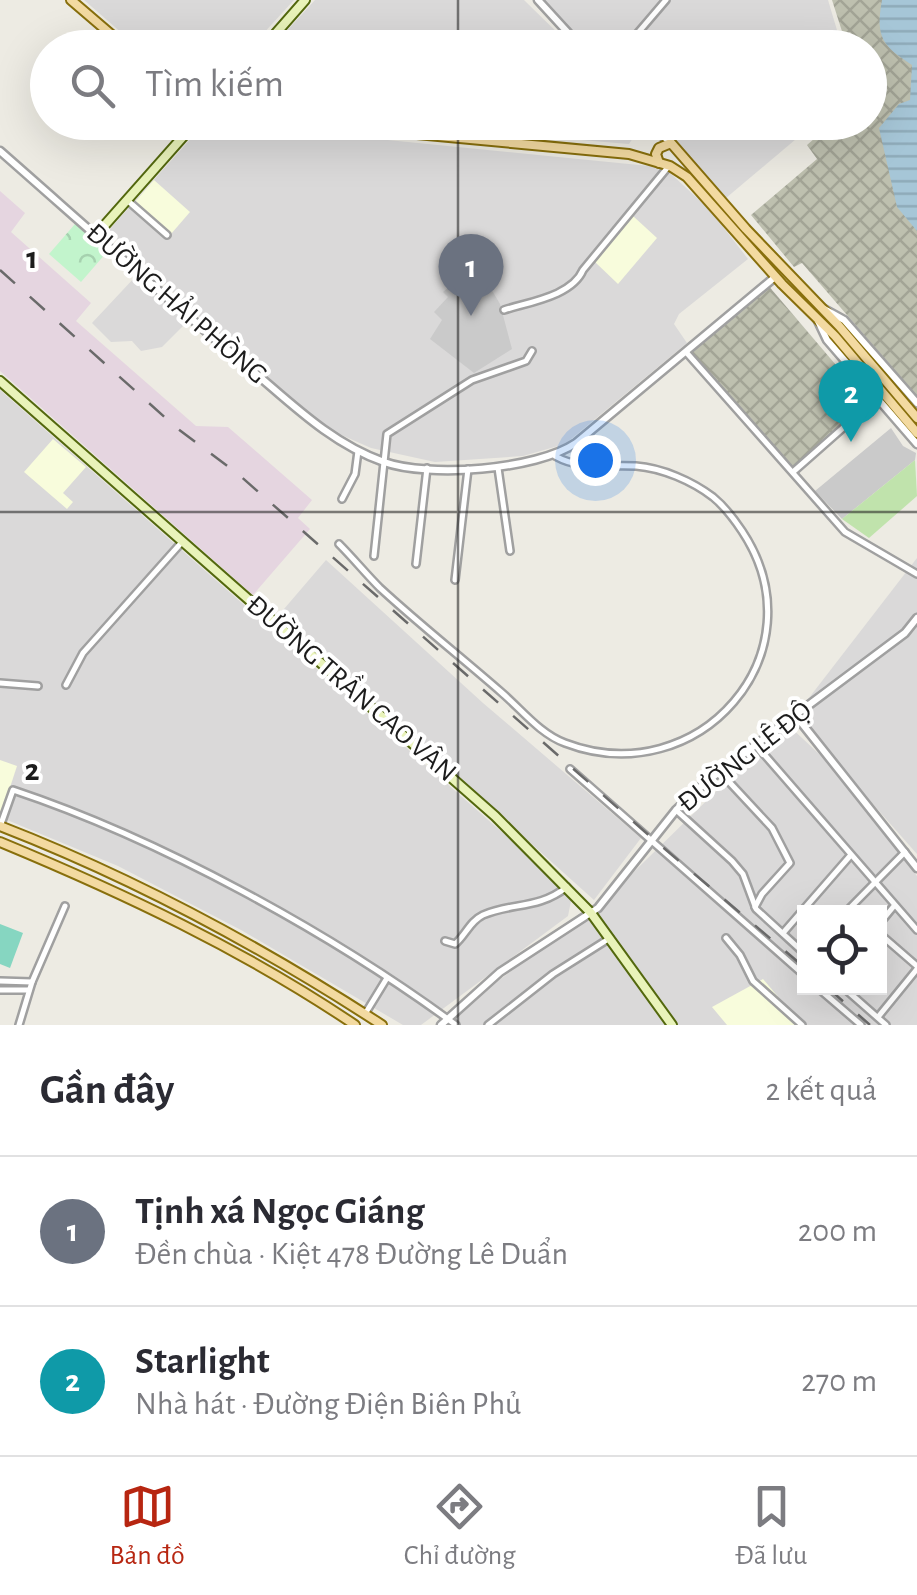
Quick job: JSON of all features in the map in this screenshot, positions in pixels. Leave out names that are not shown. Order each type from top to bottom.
[{"type":"main road","points":[[71,0],[106,30]]},
{"type":"main road","points":[[279,30],[305,0]]},
{"type":"main road","points":[[96,236],[180,140]]},
{"type":"main road","points":[[501,140],[632,154],[667,166],[676,162],[678,151]]},
{"type":"main road","points":[[632,154],[671,144],[824,309],[917,418]]},
{"type":"main road","points":[[660,147],[656,158],[686,177],[917,434]]},
{"type":"main road","name":"ĐƯỜNG TRẦN CAO VÂN","points":[[0,381],[495,816],[591,913],[672,1025]]},
{"type":"main road","points":[[0,827],[95,866],[203,921],[294,969],[382,1025]]},
{"type":"main road","points":[[0,842],[108,888],[198,934],[279,976],[354,1025]]},
{"type":"main road","points":[[198,934],[203,921]]},
{"type":"street","points":[[538,0],[566,30]]},
{"type":"street","points":[[641,30],[666,0]]},
{"type":"street","points":[[656,140],[660,147]]},
{"type":"street","points":[[666,140],[671,144]]},
{"type":"street","name":"ĐƯỜNG HẢI PHÒNG","points":[[0,151],[290,403],[342,442],[386,463],[428,468],[498,468],[555,456],[576,443],[775,276]]},
{"type":"street","points":[[504,310],[578,282],[583,270],[667,166]]},
{"type":"street","points":[[128,200],[167,235]]},
{"type":"street","points":[[824,309],[844,320],[917,404]]},
{"type":"street","points":[[817,320],[827,340],[917,444]]},
{"type":"street","points":[[374,556],[387,434],[466,383],[526,362],[532,350]]},
{"type":"street","points":[[686,352],[845,532],[917,574]]},
{"type":"street","points":[[793,472],[878,397]]},
{"type":"street","points":[[342,499],[356,474],[358,451]]},
{"type":"street","points":[[338,544],[381,588],[552,737],[595,753],[640,755],[673,746],[720,718],[753,674],[764,644],[766,619],[766,591],[758,560],[725,509],[685,480],[643,467],[580,467],[555,456]]},
{"type":"street","points":[[416,564],[428,468]]},
{"type":"street","points":[[498,468],[510,552]]},
{"type":"street","points":[[455,580],[468,469]]},
{"type":"street","points":[[66,685],[83,653],[182,542]]},
{"type":"street","name":"ĐƯỜNG LÊ ĐỘ","points":[[444,1022],[500,972],[591,913],[676,810],[719,771],[905,633],[917,618]]},
{"type":"street","points":[[0,683],[38,686]]},
{"type":"street","points":[[795,716],[917,868]]},
{"type":"street","points":[[756,745],[917,930]]},
{"type":"street","points":[[570,770],[797,969]]},
{"type":"street","points":[[719,771],[772,828],[790,864],[755,907]]},
{"type":"street","points":[[0,827],[13,790],[134,839],[218,880],[387,978],[444,1022],[456,1025]]},
{"type":"street","points":[[676,810],[743,874],[755,907],[797,947]]},
{"type":"street","points":[[852,905],[905,852]]},
{"type":"street","points":[[782,934],[850,856]]},
{"type":"street","points":[[445,941],[455,944],[482,916],[536,905],[566,887]]},
{"type":"street","points":[[19,1025],[32,982],[65,906]]},
{"type":"street","points":[[887,914],[894,906]]},
{"type":"street","points":[[488,1025],[552,974],[610,938]]},
{"type":"street","points":[[726,938],[756,985],[802,1025]]},
{"type":"street","points":[[878,1017],[917,968],[887,940]]},
{"type":"street","points":[[364,1014],[387,978]]},
{"type":"street","points":[[0,980],[32,982]]},
{"type":"street","points":[[0,990],[29,990]]},
{"type":"street","points":[[826,995],[860,1025]]},
{"type":"street","points":[[852,995],[886,1025]]},
{"type":"shaded area","points":[[84,0],[294,0],[267,30],[118,30]]},
{"type":"shaded area","points":[[315,0],[524,0],[555,30],[288,30]]},
{"type":"shaded area","points":[[545,0],[828,0],[837,30],[572,30]]},
{"type":"shaded area","points":[[832,0],[917,0],[917,396],[802,263],[794,267],[751,215],[817,159],[807,145],[813,140],[887,140],[887,30],[842,30]]},
{"type":"shaded area","points":[[190,140],[388,140],[649,166],[670,173],[710,210],[748,259],[679,314],[674,324],[687,343],[565,444],[523,456],[435,462],[371,448],[328,429],[221,337],[108,231]]},
{"type":"shaded area","points":[[580,140],[632,140],[629,144]]},
{"type":"shaded area","points":[[675,140],[795,140],[726,198]]},
{"type":"shaded area","points":[[154,180],[190,212],[171,234],[134,203]]},
{"type":"shaded area","points":[[0,191],[25,213],[11,232],[91,303],[76,321],[196,426],[228,427],[312,500],[298,518],[310,529],[253,595],[0,371]]},
{"type":"shaded area","points":[[633,216],[657,238],[618,284],[595,262]]},
{"type":"shaded area","points":[[476,263],[500,304],[512,349],[474,373],[430,339],[442,320],[434,312],[448,297],[443,292]]},
{"type":"shaded area","points":[[136,276],[188,321],[162,347],[141,351],[132,341],[111,342],[92,323]]},
{"type":"shaded area","points":[[767,284],[870,405],[793,472],[686,352]]},
{"type":"shaded area","points":[[0,390],[520,848],[571,901],[568,916],[421,1025],[403,1025],[241,930],[118,866],[0,817]]},
{"type":"shaded area","points":[[891,428],[903,446],[916,453],[915,460],[842,519],[815,491]]},
{"type":"shaded area","points":[[53,439],[86,467],[63,493],[73,502],[67,509],[24,472]]},
{"type":"shaded area","points":[[917,558],[917,854],[795,716]]},
{"type":"shaded area","points":[[326,560],[483,703],[641,838],[594,900],[278,616]]},
{"type":"shaded area","points":[[786,723],[848,781],[917,876],[917,1025],[454,1025],[447,1019],[600,905]]},
{"type":"shaded area","points":[[0,760],[17,766],[0,818]]},
{"type":"shaded area","points":[[763,979],[802,1025],[727,1025],[712,1007]]},
{"type":"green space","points":[[75,224],[107,252],[81,282],[49,254]]},
{"type":"green space","points":[[915,460],[917,496],[869,538],[842,519]]},
{"type":"green space","points":[[0,924],[23,933],[10,968],[0,964]]},
{"type":"water","points":[[882,0],[917,0],[917,231],[897,207],[882,140],[887,140],[887,118],[899,104],[910,100],[912,65],[888,46],[887,30],[881,30]]},
{"type":"railway","points":[[0,270],[178,429],[238,474],[797,961]]},
{"type":"railway","points":[[836,995],[870,1025]]},
{"type":"place","name":"Tịnh xá Ngọc Giáng","points":[[471,316]]},
{"type":"place","name":"Starlight","points":[[851,442]]}]
